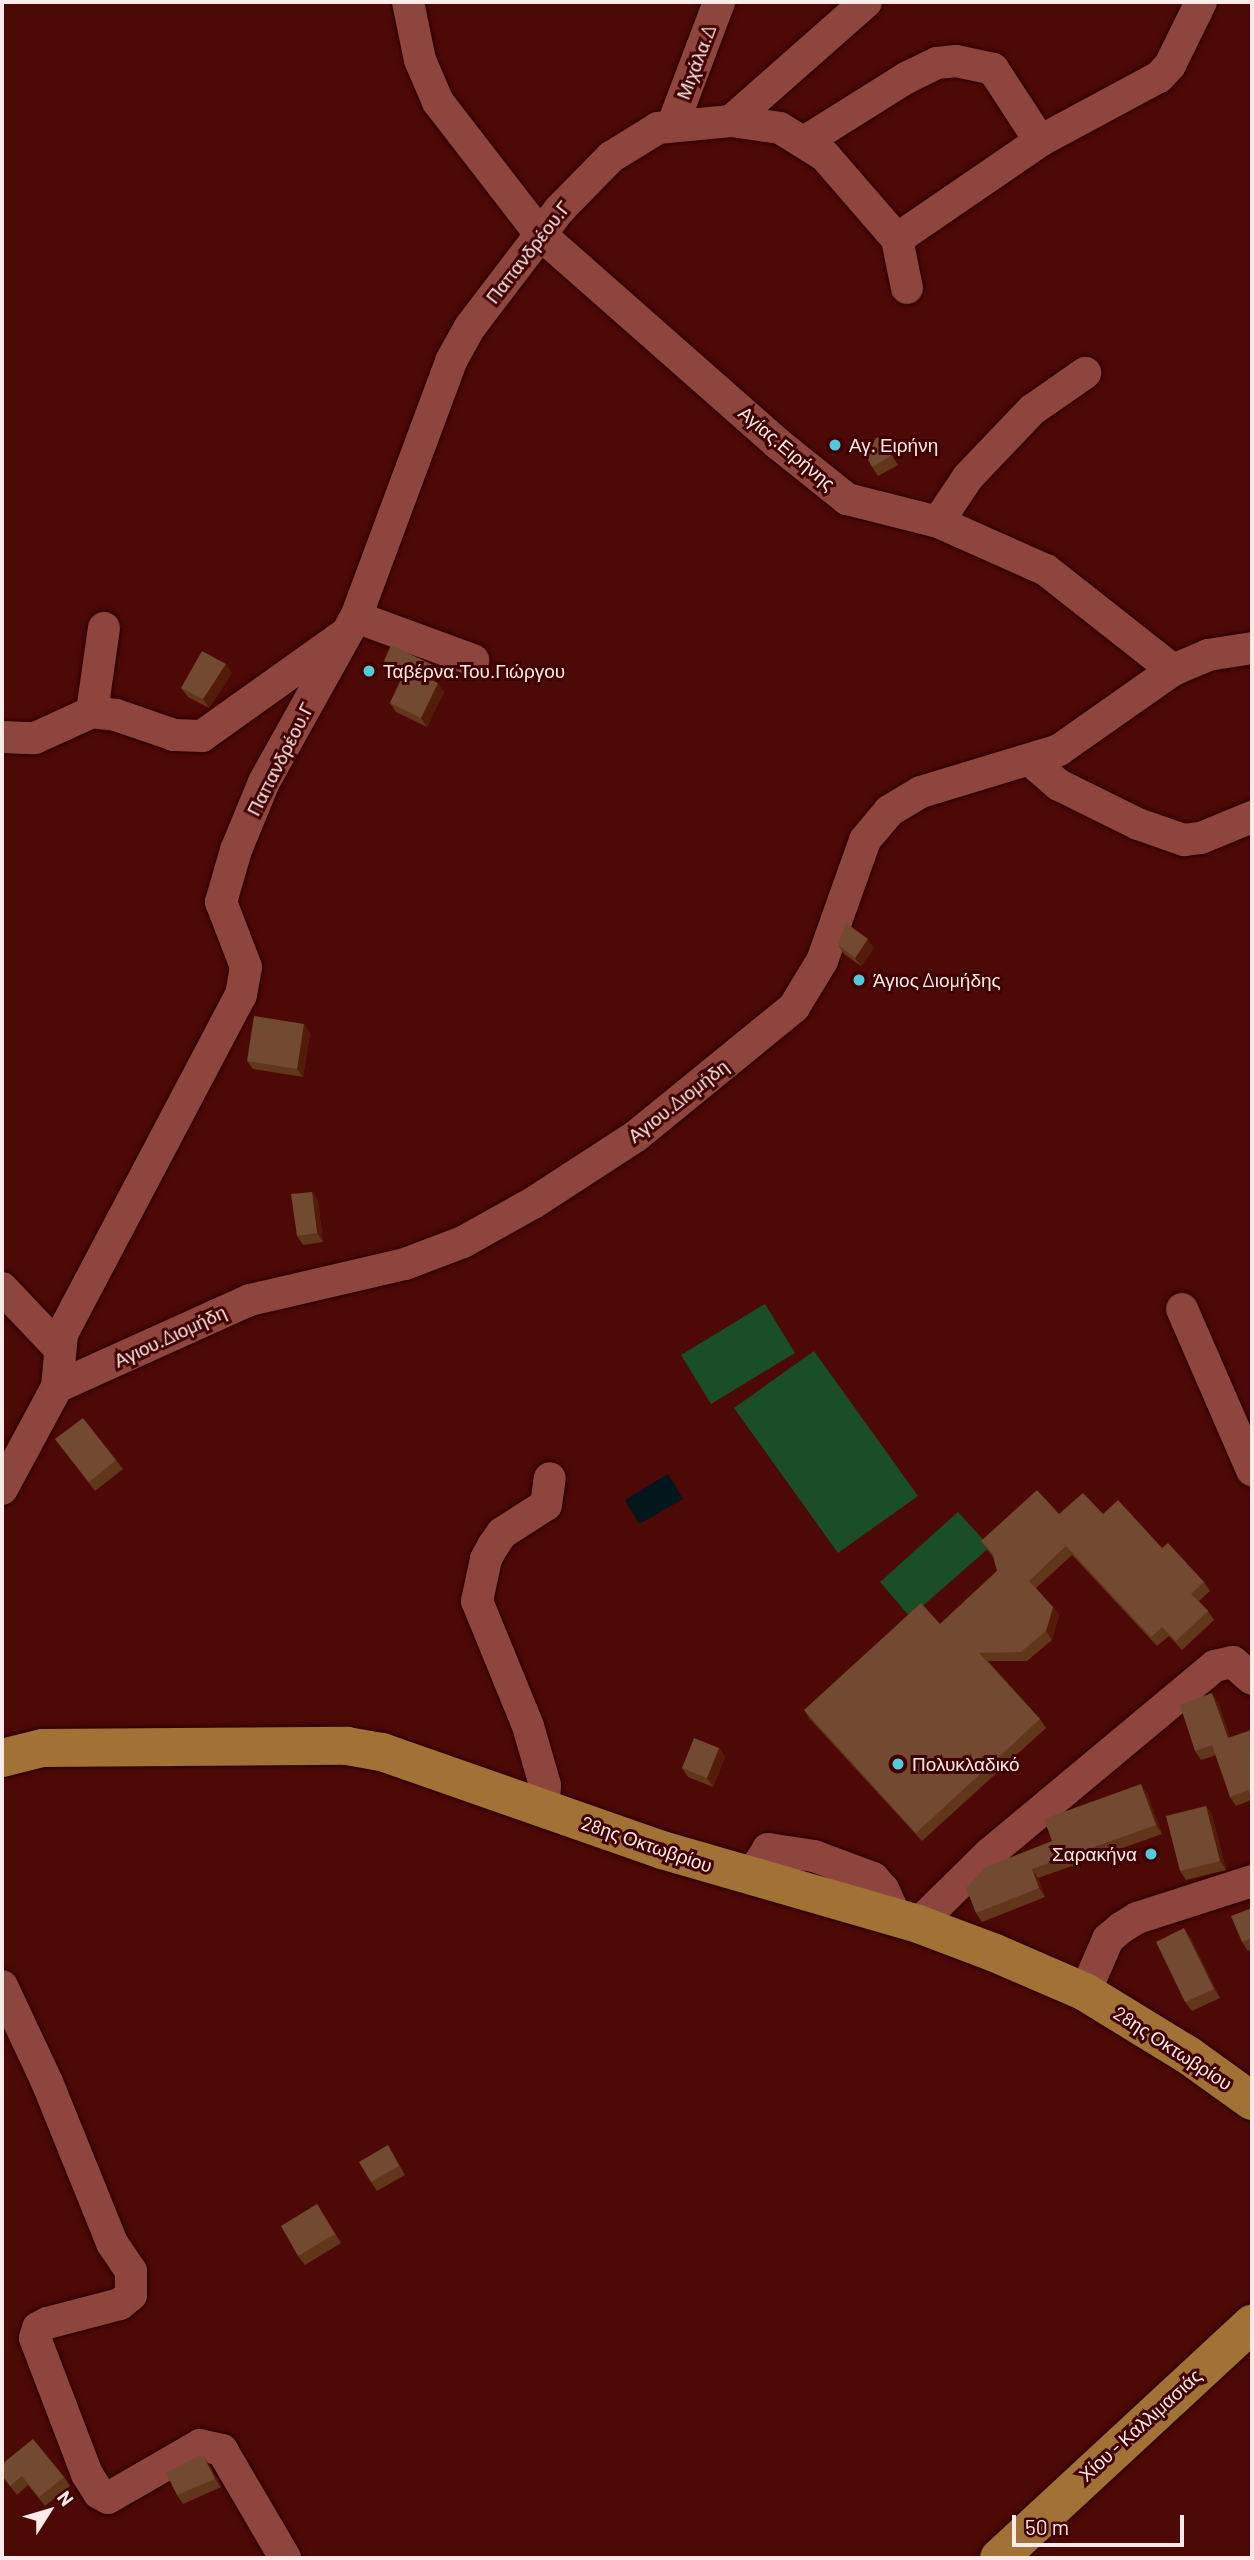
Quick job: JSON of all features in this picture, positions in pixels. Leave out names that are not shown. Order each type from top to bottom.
[{"type":"main road","name":"28ης Οκτωβρίου","points":[[2,1758],[42,1748],[346,1746],[417,1762],[750,1878],[908,1922],[1085,1992],[1188,2054],[1252,2101]]},
{"type":"main road","name":"Χίου - Καλλιμασιάς","points":[[999,2558],[1252,2323]]},
{"type":"street","name":"Αγίας.Ειρήνης","points":[[408,2],[420,60],[438,103],[540,234],[847,499],[938,522],[1046,570],[1173,670]]},
{"type":"street","name":"Μιχάλα.Δ","points":[[673,124],[719,2]]},
{"type":"street","points":[[731,121],[866,2]]},
{"type":"street","points":[[907,288],[897,239],[1040,141],[1159,77],[1170,65],[1202,2]]},
{"type":"street","points":[[804,142],[906,78],[937,63],[956,61],[993,69],[1040,141]]},
{"type":"street","name":"Παπανδρέου.Γ","points":[[2,1489],[57,1387],[58,1347],[241,995],[246,967],[222,908],[224,887],[264,782],[350,626],[451,361],[470,327],[540,234],[611,158],[641,136],[673,124],[731,121],[780,128],[825,156],[897,239]]},
{"type":"street","points":[[938,522],[968,477],[1032,410],[1085,373]]},
{"type":"street","points":[[2,737],[35,738],[92,712],[116,715],[174,735],[202,736],[350,626],[473,660]]},
{"type":"street","points":[[92,712],[104,628]]},
{"type":"street","name":"Αγιου.Διομήδη","points":[[57,1387],[250,1300],[405,1264],[463,1242],[533,1203],[636,1136],[794,1007],[822,961],[865,840],[881,818],[921,792],[1031,761],[1083,737],[1173,670],[1208,655],[1252,648]]},
{"type":"street","points":[[1031,761],[1059,785],[1138,824],[1184,840],[1201,838],[1252,817]]},
{"type":"street","points":[[2,1288],[58,1347]]},
{"type":"street","points":[[1182,1309],[1252,1470]]},
{"type":"street","points":[[544,1808],[545,1786],[528,1726],[477,1601],[486,1559],[493,1546],[502,1533],[545,1505],[551,1478]]},
{"type":"street","points":[[908,1922],[1215,1666],[1233,1662],[1252,1679]]},
{"type":"street","points":[[1085,1992],[1108,1939],[1121,1927],[1137,1918],[1252,1881]]},
{"type":"street","points":[[2,1986],[47,2082],[112,2243],[131,2271],[131,2295],[120,2304],[47,2323],[38,2328],[35,2338],[87,2474],[99,2493],[108,2498],[200,2445],[222,2450],[285,2558]]},
{"type":"green space","points":[[765,1304],[795,1353],[711,1404],[681,1355]]},
{"type":"green space","points":[[814,1351],[918,1496],[838,1553],[734,1408]]},
{"type":"green space","points":[[958,1512],[990,1547],[910,1617],[880,1582]]},
{"type":"water","points":[[668,1474],[683,1499],[639,1524],[625,1500]]},
{"type":"building","points":[[880,436],[891,456],[872,467],[861,447]]},
{"type":"building","points":[[391,645],[433,665],[426,678],[438,683],[421,718],[390,703],[405,671],[384,661]]},
{"type":"building","points":[[202,651],[226,664],[203,699],[181,688]]},
{"type":"building","points":[[846,923],[868,939],[855,958],[838,945]]},
{"type":"building","points":[[254,1016],[304,1024],[297,1069],[247,1061]]},
{"type":"building","points":[[312,1192],[317,1233],[297,1236],[291,1194]]},
{"type":"building","points":[[83,1418],[116,1460],[89,1482],[55,1439]]},
{"type":"building","points":[[1037,1490],[1059,1514],[1083,1493],[1103,1514],[1118,1500],[1162,1548],[1168,1543],[1204,1582],[1191,1594],[1208,1611],[1176,1641],[1162,1627],[1151,1637],[1066,1546],[1029,1581],[1053,1607],[1046,1631],[1021,1652],[979,1653],[1040,1719],[916,1833],[804,1710],[921,1603],[940,1624],[997,1571],[993,1554],[981,1541]]},
{"type":"building","points":[[1212,1693],[1228,1738],[1251,1730],[1252,1803],[1248,1790],[1230,1797],[1212,1745],[1195,1751],[1180,1705]]},
{"type":"building","points":[[694,1738],[719,1748],[707,1778],[682,1768]]},
{"type":"building","points":[[1141,1784],[1156,1825],[1032,1869],[1039,1888],[976,1913],[966,1888],[986,1867],[1052,1841],[1044,1819]]},
{"type":"building","points":[[1206,1806],[1220,1861],[1180,1871],[1166,1816]]},
{"type":"building","points":[[1252,1908],[1252,1938],[1242,1942],[1231,1916]]},
{"type":"building","points":[[1184,1928],[1214,1989],[1185,2002],[1156,1942]]},
{"type":"building","points":[[388,2145],[399,2166],[371,2182],[359,2162]]},
{"type":"building","points":[[317,2204],[335,2234],[298,2256],[281,2226]]},
{"type":"building","points":[[33,2439],[64,2477],[39,2497],[22,2476],[10,2486],[2,2475],[2,2464]]},
{"type":"building","points":[[199,2456],[204,2457],[215,2479],[177,2495],[166,2473]]},
{"type":"place","name":"Αγ. Ειρήνη","points":[[835,445]]},
{"type":"place","name":"Ταβέρνα.Του.Γιώργου","points":[[369,671]]},
{"type":"place","name":"Άγιος Διομήδης","points":[[859,980]]},
{"type":"place","name":"Πολυκλαδικό","points":[[898,1764]]},
{"type":"place","name":"Σαρακήνα","points":[[1151,1854]]}]
